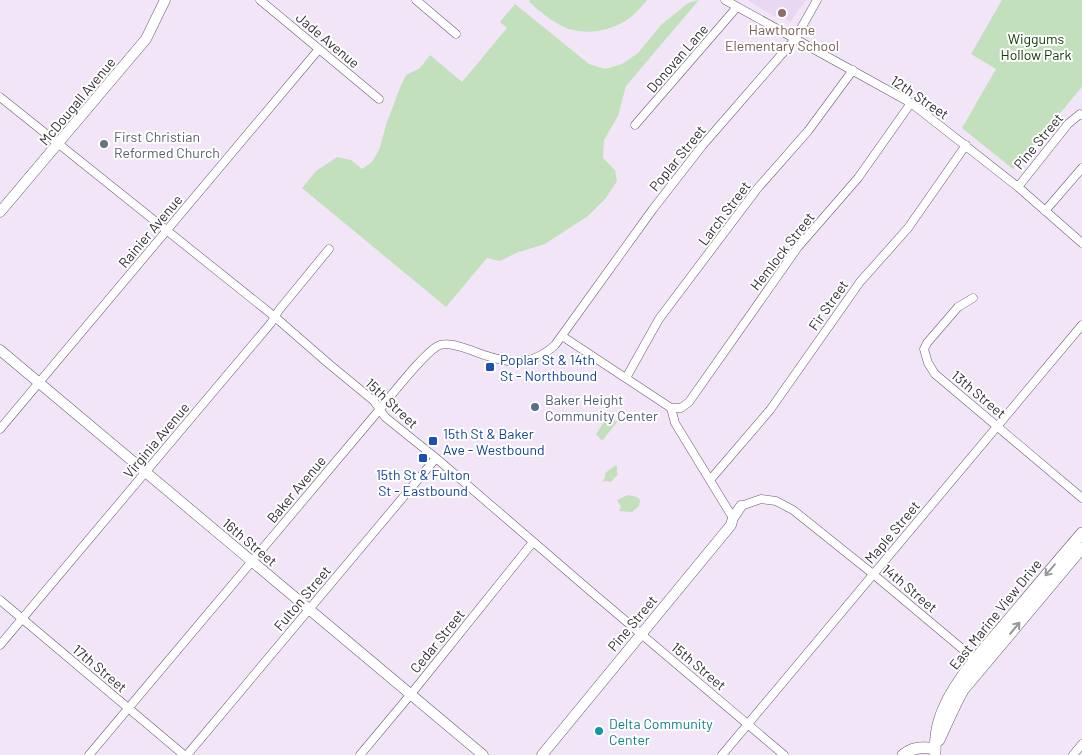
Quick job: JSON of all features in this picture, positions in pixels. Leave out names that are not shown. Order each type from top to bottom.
[{"type":"main road","name":"East Marine View Drive","points":[[979,662],[1082,533]]},
{"type":"main road","name":"East Marine View Drive","points":[[935,752],[938,722],[945,705],[956,687],[1082,548]]},
{"type":"main road","points":[[902,755],[909,750],[921,748],[935,752]]},
{"type":"street","name":"McDougall Avenue","points":[[0,212],[146,39],[165,0]]},
{"type":"street","name":"Jade Avenue","points":[[260,0],[379,99]]},
{"type":"street","points":[[416,0],[456,34]]},
{"type":"street","name":"12th Street","points":[[725,0],[911,103],[1018,187],[1082,243]]},
{"type":"street","name":"Poplar Street","points":[[562,336],[653,209],[691,160],[795,38],[817,0]]},
{"type":"street","name":"Donovan Lane","points":[[635,125],[737,7]]},
{"type":"street","name":"Rainier Avenue","points":[[0,429],[319,49]]},
{"type":"street","name":"Larch Street","points":[[626,378],[659,319],[757,189],[808,131],[853,70]]},
{"type":"street","name":"15th Street","points":[[0,97],[374,401],[385,417],[436,458],[784,755]]},
{"type":"street","name":"Hemlock Street","points":[[670,408],[681,408],[689,402],[798,247],[858,178],[911,103]]},
{"type":"street","name":"Pine Street","points":[[1018,187],[1068,124],[1080,114],[1082,115]]},
{"type":"street","name":"Fir Street","points":[[710,480],[770,410],[860,282],[908,228],[966,145]]},
{"type":"street","points":[[1045,211],[1082,168]]},
{"type":"street","name":"Virginia Avenue","points":[[0,645],[265,330],[329,249]]},
{"type":"street","name":"13th Street","points":[[973,298],[958,307],[927,343],[924,349],[928,363],[935,374],[1082,498]]},
{"type":"street","name":"Maple Street","points":[[722,755],[1082,325]]},
{"type":"street","points":[[562,336],[670,408],[675,423],[733,518]]},
{"type":"street","name":"Baker Avenue","points":[[90,755],[426,356],[440,345],[458,345],[497,360],[520,362],[547,352],[562,336]]},
{"type":"street","name":"16th Street","points":[[0,350],[483,755]]},
{"type":"street","name":"Fulton Street","points":[[186,755],[436,458]]},
{"type":"street","name":"14th Street","points":[[741,506],[761,499],[776,502],[793,510],[979,662]]},
{"type":"street","name":"Pine Street","points":[[542,755],[731,525],[741,506]]},
{"type":"street","name":"Cedar Street","points":[[360,755],[533,542]]},
{"type":"street","name":"17th Street","points":[[0,600],[186,755]]},
{"type":"street","points":[[1073,755],[1082,744]]},
{"type":"shaded area","name":"Hawthorne Elementary School","points":[[747,0],[806,0],[791,22],[778,15],[775,17]]},
{"type":"green space","points":[[530,0],[647,0],[633,15],[623,22],[606,29],[587,32],[568,29],[556,23],[529,2]]},
{"type":"green space","points":[[699,0],[626,86],[618,116],[604,140],[603,158],[615,170],[617,181],[606,198],[588,216],[545,244],[516,253],[500,261],[487,258],[446,307],[302,188],[316,171],[337,157],[351,160],[362,169],[372,162],[379,150],[387,122],[406,75],[420,68],[430,55],[462,82],[507,28],[500,22],[515,4],[589,64],[605,69],[622,64],[638,53],[661,25],[688,3]]},
{"type":"green space","name":"Wiggums Hollow Park","points":[[1002,0],[1082,0],[1082,87],[1013,169],[962,128],[996,69],[971,54]]},
{"type":"green space","points":[[607,417],[617,422],[602,441],[596,434]]},
{"type":"green space","points":[[616,465],[618,474],[611,482],[604,482],[605,473]]},
{"type":"green space","points":[[628,495],[637,497],[640,500],[639,506],[632,512],[619,511],[621,507],[617,500]]},
{"type":"place","name":"Hawthorne Elementary School","points":[[782,13]]},
{"type":"place","name":"First Christian Reformed Church","points":[[104,144]]},
{"type":"place","name":"Poplar St & 14th St - Northbound","points":[[490,367]]},
{"type":"place","name":"Baker Height Community Center","points":[[535,407]]},
{"type":"place","name":"15th St & Baker Ave - Westbound","points":[[433,441]]},
{"type":"place","name":"15th St & Fulton St - Eastbound","points":[[423,458]]},
{"type":"place","name":"Delta Community Center","points":[[599,731]]}]
